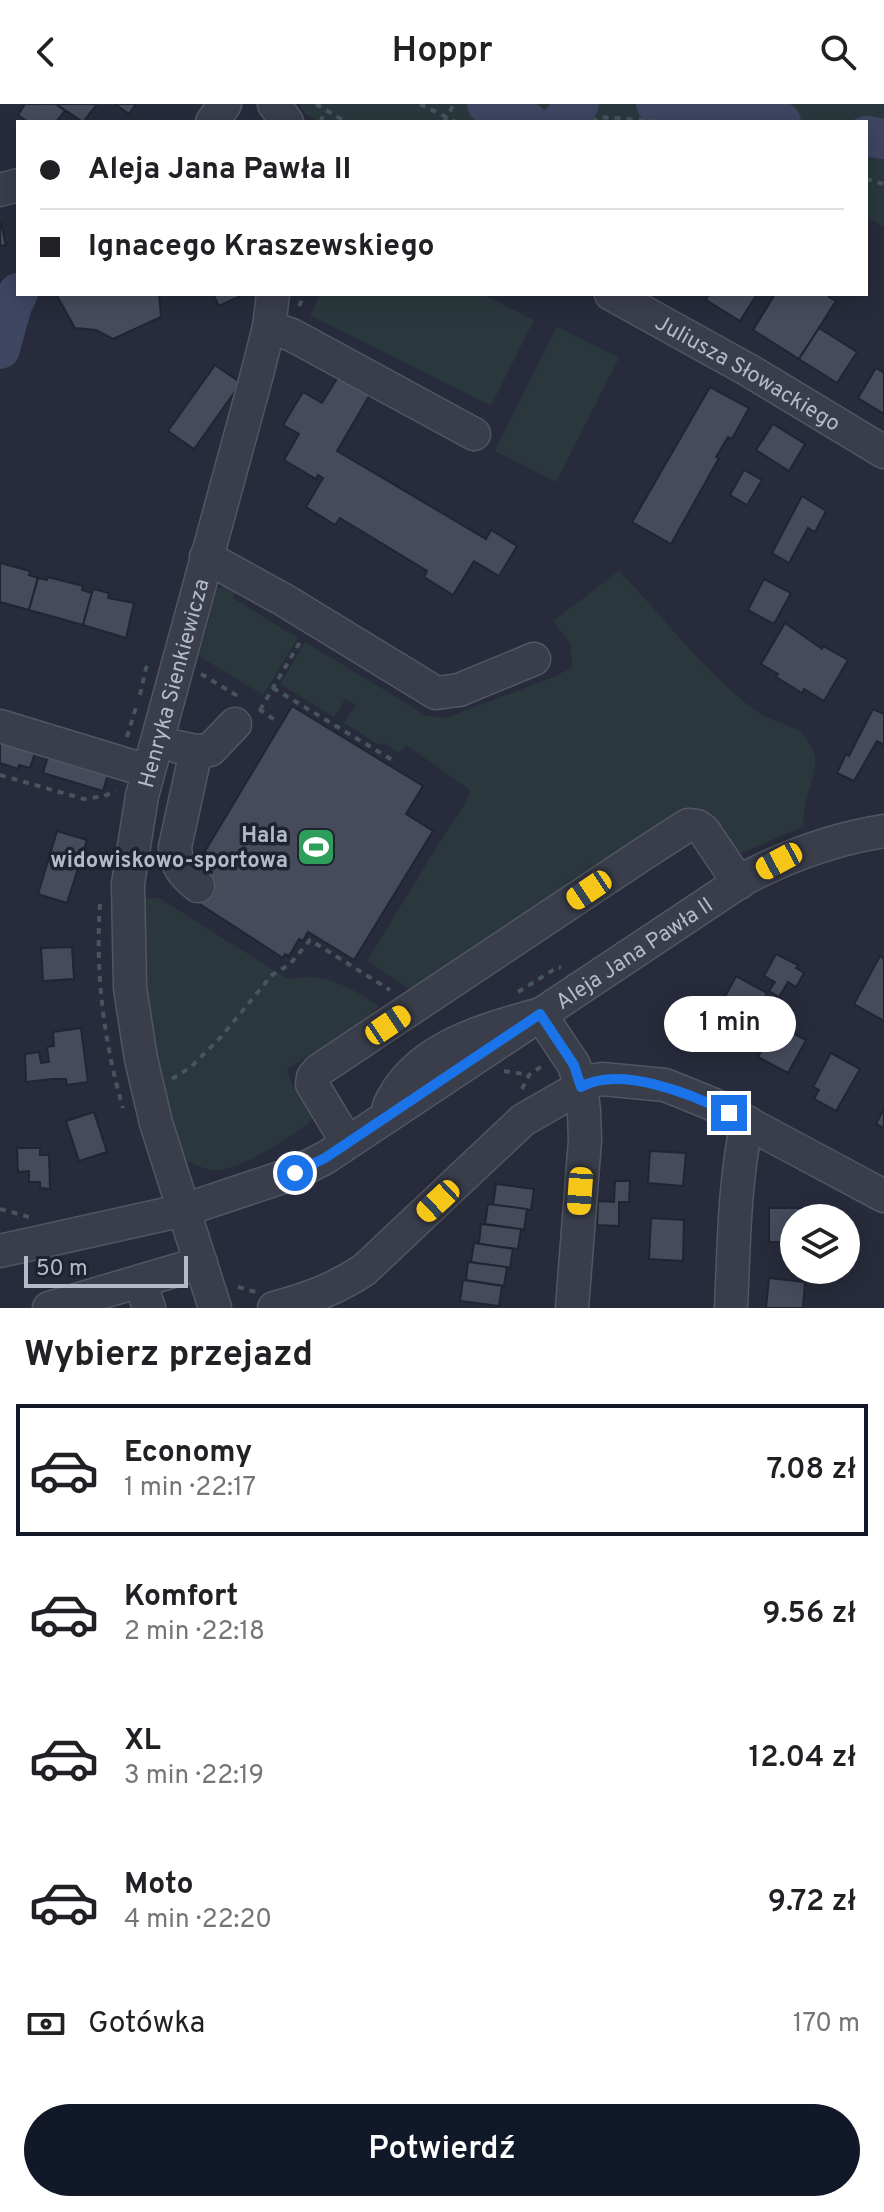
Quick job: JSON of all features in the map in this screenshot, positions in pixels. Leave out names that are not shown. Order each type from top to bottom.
[{"type":"street","name":"Juliusza Słowackiego","points":[[615,296],[750,371],[884,452]]},
{"type":"street","name":"Henryka Sienkiewicza","points":[[224,1296],[201,1263],[149,1094],[130,988],[128,884],[135,827],[148,771],[206,557],[278,330],[284,297]]},
{"type":"street","points":[[278,330],[474,434]]},
{"type":"street","points":[[206,557],[284,600],[436,693],[459,690],[534,659]]},
{"type":"street","points":[[157,740],[196,751],[210,750],[248,717]]},
{"type":"street","points":[[0,726],[148,771]]},
{"type":"street","points":[[196,751],[175,847],[176,862],[198,886]]},
{"type":"street","points":[[347,1142],[312,1084],[313,1077],[688,825],[704,831],[739,883]]},
{"type":"street","name":"Aleja Jana Pawła II","points":[[0,1251],[184,1210],[295,1173],[384,1119],[739,883],[797,853],[884,831]]},
{"type":"street","points":[[540,1014],[574,1065],[581,1087],[585,1140],[572,1308]]},
{"type":"street","points":[[267,1300],[313,1298],[339,1287],[364,1270],[523,1120],[581,1087],[602,1079],[665,1085],[712,1104],[884,1196]]},
{"type":"street","points":[[731,1308],[736,1199],[747,1122]]},
{"type":"street","points":[[49,1308],[145,1294],[201,1263]]},
{"type":"path","points":[[316,104],[342,120]]},
{"type":"path","points":[[420,104],[446,119],[453,105]]},
{"type":"path","points":[[322,120],[324,111]]},
{"type":"path","points":[[595,120],[600,117],[640,120]]},
{"type":"path","points":[[278,330],[284,297]]},
{"type":"path","points":[[248,717],[273,688],[302,640]]},
{"type":"path","points":[[212,679],[221,685]]},
{"type":"path","points":[[273,688],[394,761]]},
{"type":"path","points":[[0,775],[84,799],[116,791]]},
{"type":"path","points":[[162,1086],[191,1067],[221,1037],[272,975],[290,964],[310,940],[407,1001],[410,1009]]},
{"type":"path","points":[[508,999],[558,967],[564,969]]},
{"type":"path","points":[[498,1071],[529,1075]]},
{"type":"path","points":[[224,1296],[243,1290],[267,1300]]},
{"type":"shaded area","points":[[299,104],[884,104],[884,227],[868,218],[868,120],[316,120],[305,114]]},
{"type":"shaded area","points":[[319,296],[486,296],[534,320],[491,406],[310,315]]},
{"type":"shaded area","points":[[557,327],[619,358],[556,482],[495,451]]},
{"type":"shaded area","points":[[619,571],[720,681],[758,712],[798,730],[810,743],[815,770],[805,806],[804,826],[737,855],[700,815],[418,995],[367,961],[465,805],[470,790],[406,745],[399,753],[385,743],[379,745],[344,723],[356,705],[345,699],[334,717],[280,684],[305,642],[427,716],[446,718],[572,667],[571,644],[553,621]]},
{"type":"shaded area","points":[[228,585],[237,590],[233,598],[298,638],[263,695],[199,656],[217,588]]},
{"type":"shaded area","points":[[128,897],[159,898],[288,979],[313,977],[336,982],[379,1006],[369,1017],[287,1069],[292,1085],[313,1119],[251,1159],[213,1170],[166,1151]]},
{"type":"building","points":[[25,104],[56,104],[65,111],[58,120],[25,120],[18,115]]},
{"type":"building","points":[[56,104],[97,104],[85,120]]},
{"type":"building","points":[[115,104],[136,104],[129,114]]},
{"type":"building","points":[[0,224],[6,245],[0,246]]},
{"type":"building","points":[[57,296],[159,296],[161,317],[113,339],[96,330],[75,328]]},
{"type":"building","points":[[214,296],[241,296],[219,306]]},
{"type":"building","points":[[708,296],[756,296],[740,321],[706,300]]},
{"type":"building","points":[[774,296],[830,296],[836,301],[799,359],[753,330]]},
{"type":"building","points":[[819,328],[857,352],[837,383],[799,359]]},
{"type":"building","points":[[215,365],[241,383],[194,449],[168,431]]},
{"type":"building","points":[[876,368],[884,373],[884,414],[858,398]]},
{"type":"building","points":[[341,372],[372,391],[337,451],[486,539],[491,530],[517,546],[499,576],[474,561],[453,595],[424,577],[427,571],[340,518],[335,525],[306,507],[323,478],[318,475],[316,479],[284,460],[299,434],[283,425],[303,392],[322,403]]},
{"type":"building","points":[[710,387],[749,408],[732,439],[728,437],[716,457],[719,458],[671,544],[632,522]]},
{"type":"building","points":[[773,424],[805,444],[789,471],[756,450]]},
{"type":"building","points":[[744,470],[762,480],[747,505],[730,495]]},
{"type":"building","points":[[802,496],[826,511],[815,532],[808,528],[789,563],[772,553]]},
{"type":"building","points":[[0,563],[30,571],[29,575],[38,578],[29,610],[0,602]]},
{"type":"building","points":[[48,577],[83,586],[82,590],[92,593],[83,625],[29,610],[38,578],[47,580]]},
{"type":"building","points":[[764,579],[791,593],[774,624],[748,610]]},
{"type":"building","points":[[93,589],[109,593],[108,598],[134,603],[126,638],[83,625]]},
{"type":"building","points":[[785,623],[822,649],[823,646],[848,660],[824,701],[804,689],[802,693],[761,664]]},
{"type":"building","name":"Hala widowiskowo-sportowa","points":[[292,706],[423,786],[406,814],[433,831],[354,960],[308,932],[303,941],[299,939],[289,956],[285,954],[283,958],[195,901],[212,872],[198,863]]},
{"type":"building","points":[[873,709],[884,714],[884,745],[877,741],[854,781],[837,773]]},
{"type":"building","points":[[0,736],[37,747],[30,768],[19,765],[18,769],[0,763]]},
{"type":"building","points":[[49,753],[109,771],[103,791],[43,773]]},
{"type":"building","points":[[57,831],[87,840],[67,903],[38,894]]},
{"type":"building","points":[[72,947],[74,979],[43,981],[41,948]]},
{"type":"building","points":[[776,954],[798,965],[796,968],[804,973],[796,987],[788,982],[779,997],[769,991],[775,982],[764,976]]},
{"type":"building","points":[[880,956],[884,959],[884,1021],[854,1004]]},
{"type":"building","points":[[736,976],[767,993],[738,1048],[707,1031]]},
{"type":"building","points":[[775,1024],[806,1040],[788,1073],[758,1057]]},
{"type":"building","points":[[81,1028],[88,1082],[67,1085],[66,1079],[52,1079],[26,1082],[25,1054],[39,1052],[41,1063],[49,1062],[47,1047],[54,1046],[53,1032]]},
{"type":"building","points":[[831,1053],[860,1069],[836,1111],[814,1099],[819,1090],[813,1087]]},
{"type":"building","points":[[884,1109],[884,1128],[876,1124]]},
{"type":"building","points":[[94,1112],[107,1152],[79,1161],[66,1121]]},
{"type":"building","points":[[17,1148],[40,1148],[40,1155],[49,1155],[50,1189],[40,1188],[40,1182],[29,1182],[29,1171],[18,1172]]},
{"type":"building","points":[[650,1151],[686,1153],[683,1186],[648,1183]]},
{"type":"building","points":[[615,1181],[630,1181],[629,1202],[619,1202],[619,1226],[597,1225],[598,1201],[614,1202]]},
{"type":"building","points":[[496,1184],[534,1189],[531,1210],[493,1205]]},
{"type":"building","points":[[488,1204],[527,1209],[524,1230],[485,1224]]},
{"type":"building","points":[[769,1208],[780,1208],[780,1242],[769,1242]]},
{"type":"building","points":[[651,1218],[684,1220],[683,1261],[649,1259]]},
{"type":"building","points":[[481,1224],[521,1229],[518,1249],[479,1244]]},
{"type":"building","points":[[474,1243],[513,1249],[510,1268],[471,1262]]},
{"type":"building","points":[[468,1262],[507,1267],[504,1286],[466,1280]]},
{"type":"building","points":[[769,1278],[780,1279],[780,1284],[805,1284],[803,1308],[766,1308]]},
{"type":"building","points":[[463,1280],[502,1286],[499,1306],[460,1301]]},
{"type":"waterway","points":[[487,104],[523,120]]},
{"type":"waterway","points":[[563,120],[579,104]]},
{"type":"waterway","points":[[656,104],[767,120]]},
{"type":"waterway","points":[[868,136],[884,139]]},
{"type":"waterway","points":[[0,349],[16,296]]},
{"type":"place","name":"Hala widowiskowo-sportowa","points":[[316,847]]},
{"type":"route","points":[[295,1173],[325,1158],[540,1014],[574,1065],[581,1087],[602,1079],[665,1085],[729,1113]]}]
